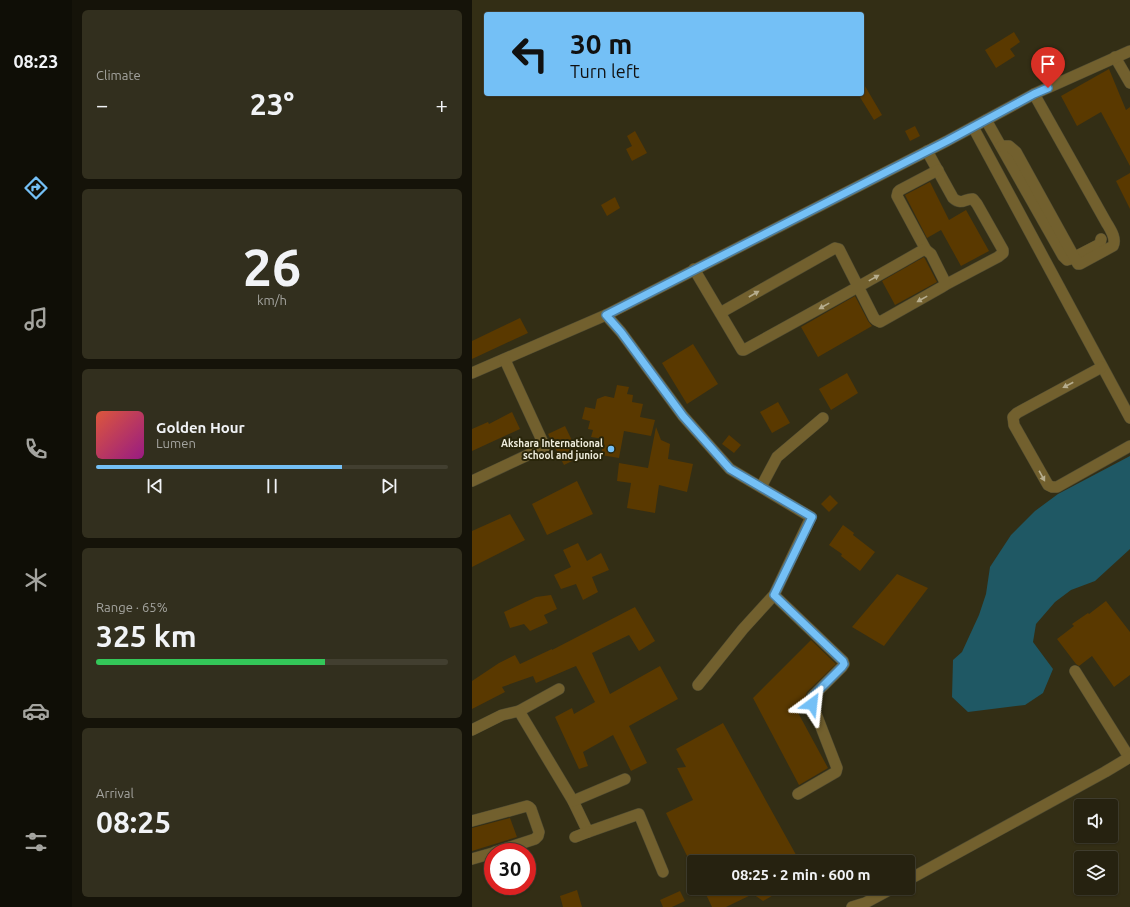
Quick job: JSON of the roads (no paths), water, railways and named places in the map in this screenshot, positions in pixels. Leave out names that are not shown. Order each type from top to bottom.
[{"type":"street","points":[[472,373],[606,315],[928,151],[1034,94],[1130,50]]},
{"type":"street","points":[[1115,56],[1130,83]]},
{"type":"street","points":[[986,120],[1002,146],[1009,146],[1016,152],[1078,264],[1080,264],[1113,246],[1114,239],[1106,222],[1034,94]]},
{"type":"street","points":[[973,127],[1130,418]]},
{"type":"street","points":[[720,313],[834,248],[838,249],[874,318],[880,322],[1003,254],[1003,250],[977,204],[973,199],[961,202],[956,201],[928,151]]},
{"type":"street","points":[[938,170],[900,190],[897,196],[926,250],[934,259],[944,279],[945,285]]},
{"type":"street","points":[[1075,257],[1100,244],[1101,239]]},
{"type":"street","points":[[694,269],[740,349],[744,350],[923,250],[926,250]]},
{"type":"street","points":[[606,315],[621,332],[683,416],[730,469],[812,517],[774,595],[743,629],[698,685]]},
{"type":"street","points":[[472,481],[545,447],[505,360]]},
{"type":"street","points":[[1102,367],[1017,413],[1013,417],[1014,425],[1048,485],[1052,487],[1057,487],[1130,446]]},
{"type":"street","points":[[761,487],[777,457],[823,418]]},
{"type":"street","points":[[774,595],[843,661],[844,664],[812,697],[811,701],[837,768],[836,772],[798,794]]},
{"type":"street","points":[[915,876],[1130,757],[1074,671]]},
{"type":"street","points":[[472,730],[502,715],[519,711],[559,689]]},
{"type":"street","points":[[519,711],[573,801],[588,832]]},
{"type":"street","points":[[573,801],[625,779]]},
{"type":"street","points":[[472,821],[529,806],[538,836],[535,839],[522,843]]},
{"type":"street","points":[[575,837],[639,814],[663,872]]},
{"type":"street","points":[[472,859],[484,855]]},
{"type":"street","points":[[852,907],[865,903],[880,895]]},
{"type":"water","points":[[1130,456],[1130,549],[1095,581],[1071,590],[1055,602],[1036,624],[1033,642],[1053,669],[1043,693],[1025,705],[968,712],[952,697],[953,660],[962,652],[979,615],[986,594],[990,567],[1011,535],[1035,511],[1058,494]]},
{"type":"place","name":"Akshara International school and junior","points":[[611,449]]}]
